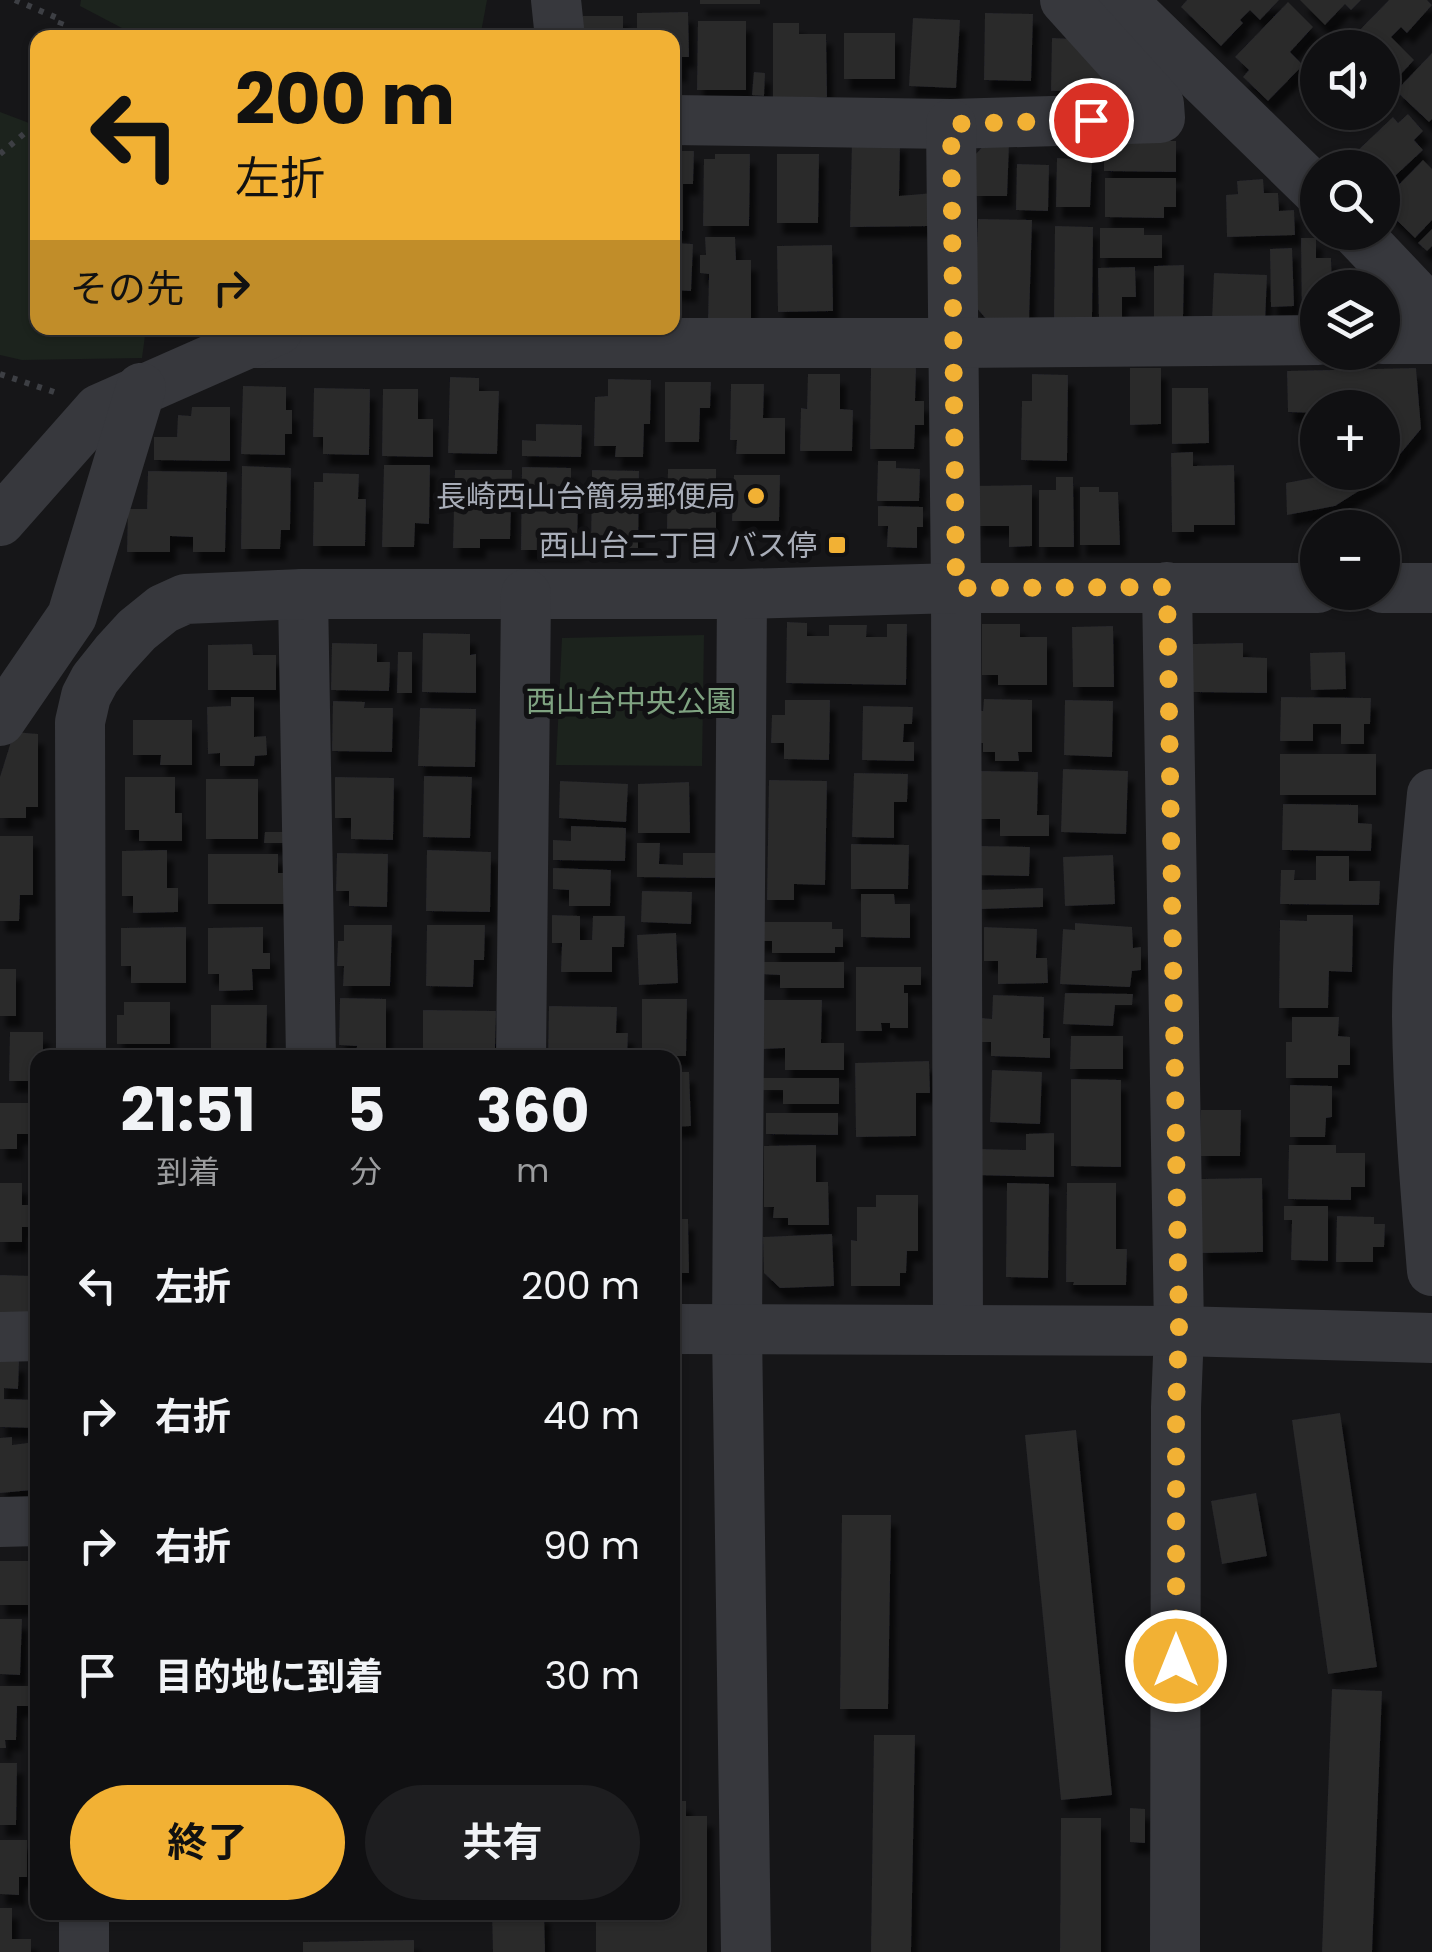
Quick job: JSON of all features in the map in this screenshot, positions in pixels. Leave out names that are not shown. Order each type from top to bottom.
[{"type":"street","points":[[556,0],[559,30]]},
{"type":"street","points":[[680,120],[951,124],[1160,118],[1159,104],[1065,0]]},
{"type":"street","points":[[1121,0],[1300,174]]},
{"type":"street","points":[[951,124],[958,1330]]},
{"type":"street","points":[[1373,250],[1432,312]]},
{"type":"street","points":[[0,521],[120,399],[266,335],[954,343],[1300,340]]},
{"type":"street","points":[[1400,340],[1432,339]]},
{"type":"street","points":[[0,721],[72,616],[120,399]]},
{"type":"street","points":[[1167,587],[1179,1331],[1175,1952]]},
{"type":"street","points":[[81,1050],[80,722],[86,696],[137,630],[163,610],[186,599],[303,594],[1300,588]]},
{"type":"street","points":[[1400,588],[1432,588]]},
{"type":"street","points":[[303,594],[311,1050]]},
{"type":"street","points":[[521,1050],[526,594]]},
{"type":"street","points":[[742,594],[738,1330],[746,1952]]},
{"type":"street","points":[[72,616],[115,654]]},
{"type":"street","points":[[1432,794],[1417,1014],[1419,1116],[1432,1271]]},
{"type":"street","points":[[680,1330],[1179,1331],[1432,1338]]},
{"type":"street","points":[[0,1336],[30,1336]]},
{"type":"street","points":[[0,1522],[30,1522]]},
{"type":"street","points":[[84,1920],[84,1952]]},
{"type":"path","points":[[15,0],[62,20],[58,30]]},
{"type":"path","points":[[0,154],[30,129]]},
{"type":"path","points":[[0,374],[120,399]]},
{"type":"green space","points":[[81,0],[487,0],[481,30],[126,30],[80,6]]},
{"type":"green space","points":[[0,112],[30,123],[30,335],[145,335],[142,358],[22,360],[0,355]]},
{"type":"green space","name":"西山台中央公園","points":[[704,635],[702,766],[556,765],[562,638]]},
{"type":"building","points":[[700,0],[760,0],[760,4],[700,4]]},
{"type":"building","points":[[1187,0],[1279,0],[1260,20],[1250,10],[1221,46],[1181,7]]},
{"type":"building","points":[[1300,0],[1361,0],[1351,10],[1345,4],[1325,25]]},
{"type":"building","points":[[1389,0],[1427,0],[1432,5],[1407,33],[1401,27],[1360,30]]},
{"type":"building","points":[[1288,2],[1313,27],[1300,30],[1300,41],[1290,52],[1300,62],[1300,68],[1268,101],[1243,77],[1249,70],[1235,57]]},
{"type":"building","points":[[688,12],[689,57],[681,57],[681,71],[680,30],[637,30],[637,13]]},
{"type":"building","points":[[985,13],[1033,14],[1031,81],[984,80]]},
{"type":"building","points":[[583,16],[623,16],[623,30],[582,30]]},
{"type":"building","points":[[913,18],[960,20],[956,88],[909,86]]},
{"type":"building","points":[[698,21],[746,21],[746,90],[697,90]]},
{"type":"building","points":[[773,23],[799,23],[799,34],[826,34],[827,97],[773,97]]},
{"type":"building","points":[[844,33],[895,33],[895,79],[844,79]]},
{"type":"building","points":[[1052,38],[1075,39],[1104,70],[1103,90],[1051,91]]},
{"type":"building","points":[[1400,46],[1414,60],[1400,75]]},
{"type":"building","points":[[1432,53],[1429,122],[1400,95],[1400,87]]},
{"type":"building","points":[[754,72],[765,73],[764,96],[752,95]]},
{"type":"building","points":[[1408,114],[1423,131],[1414,140],[1423,150],[1400,171],[1400,150],[1358,150],[1379,130],[1400,130],[1400,121]]},
{"type":"building","points":[[852,140],[900,141],[899,196],[934,193],[932,226],[850,227]]},
{"type":"building","points":[[1104,140],[1176,141],[1176,172],[1104,171]]},
{"type":"building","points":[[1009,143],[1007,196],[976,196],[975,155],[985,144]]},
{"type":"building","points":[[680,151],[694,151],[693,184],[683,184],[683,231]]},
{"type":"building","points":[[715,154],[750,154],[749,226],[703,226],[704,159],[715,159]]},
{"type":"building","points":[[777,154],[819,154],[818,223],[777,223]]},
{"type":"building","points":[[1057,158],[1092,160],[1090,207],[1056,207]]},
{"type":"building","points":[[1423,160],[1432,169],[1432,220],[1415,238],[1400,223],[1400,184]]},
{"type":"building","points":[[1017,164],[1049,165],[1048,211],[1016,210]]},
{"type":"building","points":[[1105,178],[1176,178],[1176,207],[1164,207],[1164,218],[1105,217]]},
{"type":"building","points":[[1263,179],[1264,193],[1278,193],[1279,211],[1294,210],[1295,235],[1227,237],[1226,195],[1238,194],[1237,181]]},
{"type":"building","points":[[978,219],[1032,220],[1029,320],[987,320],[975,306]]},
{"type":"building","points":[[1055,226],[1093,227],[1092,320],[1054,320]]},
{"type":"building","points":[[1100,228],[1144,228],[1144,235],[1162,235],[1162,258],[1100,258]]},
{"type":"building","points":[[1432,229],[1432,246],[1427,251],[1418,243]]},
{"type":"building","points":[[705,237],[735,237],[736,260],[751,260],[751,322],[708,322],[709,274],[700,273],[700,255],[706,255]]},
{"type":"building","points":[[680,243],[693,244],[691,291],[680,290]]},
{"type":"building","points":[[832,245],[833,311],[778,312],[777,246]]},
{"type":"building","points":[[1292,248],[1294,306],[1271,307],[1270,249]]},
{"type":"building","points":[[1301,250],[1316,250],[1316,258],[1331,258],[1331,270],[1301,270]]},
{"type":"building","points":[[1184,265],[1183,319],[1154,319],[1154,266]]},
{"type":"building","points":[[1135,267],[1136,297],[1122,297],[1122,319],[1099,319],[1098,268]]},
{"type":"building","points":[[1214,273],[1267,275],[1265,322],[1212,321]]},
{"type":"building","points":[[871,368],[916,368],[915,401],[924,401],[924,425],[915,425],[914,449],[870,449]]},
{"type":"building","points":[[1130,368],[1161,368],[1161,424],[1130,425]]},
{"type":"building","points":[[1416,368],[1421,429],[1400,454],[1400,390],[1300,390],[1300,412],[1288,412],[1287,371]]},
{"type":"building","points":[[808,374],[840,374],[840,409],[853,410],[852,451],[800,451],[801,408],[807,409]]},
{"type":"building","points":[[1032,374],[1068,375],[1067,461],[1021,460],[1022,401],[1032,401]]},
{"type":"building","points":[[450,377],[479,378],[479,391],[499,391],[497,454],[448,453]]},
{"type":"building","points":[[608,379],[651,380],[650,424],[644,424],[643,457],[615,457],[616,446],[594,446],[595,397],[608,396]]},
{"type":"building","points":[[665,382],[711,382],[710,408],[700,408],[699,442],[665,442]]},
{"type":"building","points":[[731,384],[764,384],[763,418],[785,418],[785,454],[736,454],[737,440],[730,440]]},
{"type":"building","points":[[243,386],[286,387],[286,410],[292,410],[292,434],[285,434],[285,455],[241,454]]},
{"type":"building","points":[[314,388],[370,389],[369,455],[323,454],[323,437],[313,437]]},
{"type":"building","points":[[1172,388],[1208,388],[1209,443],[1172,444]]},
{"type":"building","points":[[383,389],[418,389],[418,419],[433,419],[433,457],[382,456]]},
{"type":"building","points":[[192,407],[230,407],[230,461],[154,460],[154,437],[177,437],[178,415],[191,416]]},
{"type":"building","points":[[536,424],[582,425],[581,457],[522,456],[522,440],[536,441]]},
{"type":"building","points":[[1193,452],[1193,466],[1234,465],[1235,525],[1194,525],[1194,532],[1172,532],[1171,453]]},
{"type":"building","points":[[878,461],[896,461],[896,468],[920,469],[919,501],[877,501]]},
{"type":"building","points":[[384,465],[430,465],[429,524],[415,523],[414,547],[382,547]]},
{"type":"building","points":[[242,466],[291,468],[290,530],[281,530],[280,549],[241,549]]},
{"type":"building","points":[[522,467],[571,468],[571,495],[578,495],[577,550],[521,550]]},
{"type":"building","points":[[668,469],[716,469],[716,530],[667,529]]},
{"type":"building","points":[[455,470],[512,470],[510,539],[480,539],[480,548],[453,548]]},
{"type":"building","points":[[592,470],[639,471],[638,549],[591,548]]},
{"type":"building","points":[[148,471],[227,472],[225,552],[193,552],[193,537],[170,536],[170,552],[127,552],[128,509],[147,509]]},
{"type":"building","points":[[323,473],[359,474],[358,499],[366,499],[365,546],[313,546],[314,482],[323,482]]},
{"type":"building","points":[[734,475],[780,475],[779,521],[732,521]]},
{"type":"building","points":[[1056,477],[1073,477],[1074,547],[1039,547],[1039,490],[1056,490]]},
{"type":"building","points":[[1300,480],[1300,490],[1360,490],[1335,506],[1287,515],[1286,483]]},
{"type":"building","points":[[1032,485],[1032,546],[1009,547],[1009,526],[976,526],[975,486]]},
{"type":"building","points":[[1080,487],[1118,492],[1120,545],[1080,545]]},
{"type":"building","points":[[878,506],[923,507],[923,527],[917,527],[917,548],[887,547],[888,526],[878,526]]},
{"type":"building","points":[[787,622],[807,623],[807,636],[829,636],[829,625],[867,625],[866,637],[887,637],[887,624],[907,624],[906,685],[786,683]]},
{"type":"building","points":[[982,624],[1020,624],[1020,637],[1047,637],[1047,685],[998,685],[998,675],[982,675]]},
{"type":"building","points":[[1113,626],[1114,687],[1073,687],[1072,627]]},
{"type":"building","points":[[423,633],[470,634],[470,655],[476,654],[476,693],[422,692]]},
{"type":"building","points":[[332,643],[377,644],[377,662],[390,662],[389,691],[331,690]]},
{"type":"building","points":[[1243,643],[1243,657],[1267,658],[1267,693],[1193,692],[1193,644]]},
{"type":"building","points":[[252,644],[253,655],[276,655],[276,690],[208,690],[208,645]]},
{"type":"building","points":[[398,652],[412,652],[412,693],[397,693]]},
{"type":"building","points":[[1345,652],[1346,689],[1311,690],[1310,653]]},
{"type":"building","points":[[231,697],[254,697],[254,737],[266,736],[267,755],[255,756],[254,766],[220,766],[220,753],[208,754],[207,707],[231,706]]},
{"type":"building","points":[[1281,697],[1371,698],[1370,724],[1364,724],[1364,744],[1341,744],[1341,724],[1313,724],[1313,741],[1280,741]]},
{"type":"building","points":[[984,699],[1032,700],[1032,752],[1018,752],[1019,761],[995,761],[995,752],[983,752],[983,743],[977,743],[977,710],[983,711]]},
{"type":"building","points":[[785,700],[830,700],[829,760],[784,759],[784,743],[771,743],[772,715],[785,715]]},
{"type":"building","points":[[1065,700],[1113,701],[1112,757],[1064,755]]},
{"type":"building","points":[[333,701],[365,702],[364,708],[393,708],[392,752],[332,751]]},
{"type":"building","points":[[863,706],[913,707],[912,724],[904,724],[903,742],[914,742],[914,761],[862,760]]},
{"type":"building","points":[[420,708],[476,709],[475,767],[418,766]]},
{"type":"building","points":[[133,720],[192,720],[192,765],[160,765],[161,755],[133,755]]},
{"type":"building","points":[[14,732],[38,734],[38,807],[26,807],[26,818],[0,818],[0,777]]},
{"type":"building","points":[[1280,754],[1376,754],[1376,795],[1280,795]]},
{"type":"building","points":[[1063,769],[1128,771],[1126,834],[1061,832]]},
{"type":"building","points":[[980,771],[1038,772],[1037,815],[1049,815],[1049,836],[1000,836],[1000,819],[979,819]]},
{"type":"building","points":[[854,773],[908,774],[907,802],[894,802],[894,838],[852,837]]},
{"type":"building","points":[[424,776],[472,777],[470,838],[423,837]]},
{"type":"building","points":[[125,777],[175,777],[175,813],[182,813],[182,841],[139,841],[139,830],[125,830]]},
{"type":"building","points":[[335,777],[394,778],[393,840],[351,839],[351,818],[335,818]]},
{"type":"building","points":[[206,779],[258,779],[258,839],[206,839]]},
{"type":"building","points":[[769,780],[827,781],[825,885],[794,884],[794,900],[767,900]]},
{"type":"building","points":[[560,781],[628,784],[626,822],[559,818]]},
{"type":"building","points":[[689,782],[690,833],[638,833],[638,784]]},
{"type":"building","points":[[1283,804],[1358,805],[1358,823],[1372,824],[1371,851],[1282,850]]},
{"type":"building","points":[[571,826],[626,828],[625,861],[553,860],[553,840],[571,841]]},
{"type":"building","points":[[265,832],[287,832],[287,843],[264,843]]},
{"type":"building","points":[[0,836],[33,836],[33,895],[20,895],[19,921],[0,921]]},
{"type":"building","points":[[637,843],[660,843],[659,864],[683,865],[683,853],[716,853],[715,878],[637,877]]},
{"type":"building","points":[[851,844],[909,845],[908,889],[851,889]]},
{"type":"building","points":[[978,846],[1030,847],[1029,876],[977,875]]},
{"type":"building","points":[[167,850],[167,888],[178,888],[178,912],[133,913],[133,896],[122,896],[122,851]]},
{"type":"building","points":[[427,850],[491,852],[490,912],[426,911]]},
{"type":"building","points":[[337,853],[388,854],[387,907],[349,906],[349,891],[336,891]]},
{"type":"building","points":[[208,854],[278,854],[278,873],[284,873],[284,904],[208,904]]},
{"type":"building","points":[[1113,855],[1115,904],[1065,906],[1063,857]]},
{"type":"building","points":[[1316,856],[1349,856],[1349,881],[1380,881],[1379,905],[1280,904],[1281,870],[1295,870],[1294,880],[1316,880]]},
{"type":"building","points":[[553,868],[611,870],[610,906],[569,906],[569,890],[553,889]]},
{"type":"building","points":[[1043,888],[1043,907],[979,909],[978,890]]},
{"type":"building","points":[[642,891],[692,892],[691,924],[641,922]]},
{"type":"building","points":[[861,894],[894,894],[895,904],[910,904],[910,938],[861,937]]},
{"type":"building","points":[[552,915],[580,916],[580,940],[592,940],[593,916],[625,916],[624,947],[612,947],[612,972],[561,972],[562,943],[552,943]]},
{"type":"building","points":[[1307,915],[1353,915],[1352,972],[1329,971],[1328,1008],[1279,1008],[1280,920],[1307,921]]},
{"type":"building","points":[[757,922],[832,922],[832,929],[843,929],[843,947],[835,947],[835,953],[772,953],[772,941],[758,941]]},
{"type":"building","points":[[1075,923],[1132,927],[1133,948],[1141,947],[1141,970],[1132,971],[1130,987],[1060,984],[1063,929],[1075,930]]},
{"type":"building","points":[[344,925],[392,925],[390,986],[343,986],[344,966],[337,966],[338,941],[344,941]]},
{"type":"building","points":[[427,925],[485,925],[484,960],[474,960],[473,987],[426,986]]},
{"type":"building","points":[[186,927],[186,983],[131,983],[131,966],[121,966],[121,928]]},
{"type":"building","points":[[263,927],[263,953],[270,953],[270,969],[252,969],[253,990],[219,991],[219,974],[208,974],[208,928]]},
{"type":"building","points":[[984,927],[1037,929],[1036,958],[1047,958],[1048,983],[998,984],[998,961],[984,961]]},
{"type":"building","points":[[676,933],[678,983],[639,985],[637,935]]},
{"type":"building","points":[[761,962],[844,962],[844,988],[780,988],[780,975],[760,974]]},
{"type":"building","points":[[856,967],[921,967],[921,985],[904,985],[904,993],[908,993],[908,1028],[890,1028],[890,1023],[881,1023],[882,1031],[856,1031]]},
{"type":"building","points":[[0,969],[16,969],[16,1016],[0,1016]]},
{"type":"building","points":[[1065,993],[1133,994],[1132,1005],[1115,1005],[1113,1026],[1063,1024]]},
{"type":"building","points":[[993,995],[1044,997],[1043,1038],[1050,1038],[1050,1058],[991,1056],[991,1042],[981,1042],[982,1018],[992,1019]]},
{"type":"building","points":[[340,998],[386,999],[386,1050],[357,1050],[357,1046],[339,1045]]},
{"type":"building","points":[[642,999],[687,999],[686,1056],[680,1056],[680,1050],[642,1050]]},
{"type":"building","points":[[762,1000],[822,1000],[821,1043],[844,1043],[844,1070],[785,1070],[785,1048],[762,1049]]},
{"type":"building","points":[[124,1002],[170,1002],[170,1044],[117,1044],[117,1015],[124,1015]]},
{"type":"building","points":[[211,1005],[267,1005],[266,1050],[211,1050]]},
{"type":"building","points":[[549,1006],[617,1007],[616,1033],[628,1033],[627,1050],[548,1050]]},
{"type":"building","points":[[423,1010],[496,1011],[495,1049],[423,1050]]},
{"type":"building","points":[[1292,1017],[1339,1017],[1338,1036],[1350,1037],[1350,1065],[1338,1065],[1338,1078],[1286,1078],[1286,1042],[1292,1042]]},
{"type":"building","points":[[10,1032],[43,1032],[43,1050],[30,1050],[30,1081],[9,1081]]},
{"type":"building","points":[[1071,1036],[1123,1036],[1123,1069],[1070,1069]]},
{"type":"building","points":[[929,1061],[930,1093],[916,1093],[916,1136],[856,1137],[855,1063]]},
{"type":"building","points":[[992,1070],[1042,1072],[1040,1124],[990,1122]]},
{"type":"building","points":[[680,1072],[689,1072],[691,1126],[680,1127]]},
{"type":"building","points":[[763,1078],[839,1078],[839,1104],[783,1104],[783,1090],[762,1090]]},
{"type":"building","points":[[1071,1079],[1121,1080],[1121,1167],[1071,1166]]},
{"type":"building","points":[[1290,1085],[1332,1086],[1332,1117],[1326,1118],[1325,1137],[1290,1137]]},
{"type":"building","points":[[0,1103],[30,1103],[30,1134],[17,1134],[17,1149],[0,1149]]},
{"type":"building","points":[[1201,1110],[1241,1110],[1240,1156],[1201,1156]]},
{"type":"building","points":[[766,1113],[838,1113],[838,1135],[766,1134]]},
{"type":"building","points":[[1054,1133],[1054,1177],[976,1175],[977,1149],[1026,1150],[1026,1134]]},
{"type":"building","points":[[816,1145],[816,1182],[828,1182],[829,1225],[788,1225],[788,1218],[773,1218],[774,1207],[764,1207],[764,1146]]},
{"type":"building","points":[[1289,1145],[1336,1145],[1336,1153],[1365,1153],[1365,1187],[1351,1187],[1351,1200],[1288,1199]]},
{"type":"building","points":[[1262,1178],[1263,1252],[1201,1253],[1200,1179]]},
{"type":"building","points":[[0,1183],[22,1183],[22,1205],[30,1205],[30,1227],[22,1227],[22,1242],[0,1242]]},
{"type":"building","points":[[1007,1183],[1049,1184],[1048,1278],[1006,1277]]},
{"type":"building","points":[[1067,1183],[1116,1183],[1116,1249],[1127,1249],[1126,1285],[1066,1282]]},
{"type":"building","points":[[876,1195],[918,1195],[918,1251],[907,1251],[906,1273],[900,1273],[900,1286],[851,1286],[851,1240],[857,1241],[857,1207],[876,1207]]},
{"type":"building","points":[[1284,1206],[1328,1206],[1328,1261],[1291,1260],[1292,1220],[1284,1220]]},
{"type":"building","points":[[1337,1216],[1374,1217],[1374,1224],[1385,1224],[1384,1247],[1373,1247],[1373,1262],[1336,1262]]},
{"type":"building","points":[[680,1219],[688,1219],[689,1273],[680,1273]]},
{"type":"building","points":[[832,1234],[834,1286],[780,1288],[764,1273],[763,1237]]},
{"type":"building","points":[[0,1275],[30,1276],[30,1312],[8,1312],[9,1319],[0,1319]]},
{"type":"building","points":[[0,1361],[19,1361],[18,1389],[4,1388],[4,1399],[30,1400],[30,1428],[0,1427]]},
{"type":"building","points":[[1340,1413],[1377,1667],[1328,1674],[1292,1420]]},
{"type":"building","points":[[1076,1430],[1112,1795],[1061,1800],[1025,1435]]},
{"type":"building","points":[[12,1437],[12,1445],[28,1443],[30,1490],[0,1493],[0,1438]]},
{"type":"building","points":[[1256,1493],[1267,1556],[1222,1564],[1211,1501]]},
{"type":"building","points":[[842,1515],[891,1515],[888,1709],[840,1709]]},
{"type":"building","points":[[0,1561],[30,1561],[30,1605],[0,1605]]},
{"type":"building","points":[[0,1619],[22,1619],[20,1675],[0,1674]]},
{"type":"building","points":[[0,1686],[30,1686],[30,1706],[17,1706],[16,1740],[5,1740],[6,1748],[0,1748]]},
{"type":"building","points":[[1332,1689],[1382,1691],[1372,1952],[1322,1952]]},
{"type":"building","points":[[874,1735],[915,1735],[911,1952],[871,1952]]},
{"type":"building","points":[[0,1763],[17,1763],[16,1825],[0,1825]]},
{"type":"building","points":[[680,1801],[686,1801],[686,1816],[707,1816],[707,1952],[596,1952],[596,1920],[680,1920]]},
{"type":"building","points":[[1130,1808],[1145,1809],[1145,1843],[1130,1842]]},
{"type":"building","points":[[1061,1818],[1101,1818],[1101,1952],[1060,1952]]},
{"type":"building","points":[[0,1840],[27,1840],[27,1877],[19,1877],[19,1895],[0,1894]]},
{"type":"building","points":[[0,1908],[12,1908],[12,1939],[31,1939],[31,1952],[0,1952]]},
{"type":"building","points":[[492,1920],[544,1920],[545,1952],[493,1952]]},
{"type":"building","points":[[414,1940],[414,1952],[303,1952],[303,1942]]},
{"type":"place","name":"長崎西山台簡易郵便局","points":[[756,496]]},
{"type":"place","name":"西山台二丁目 バス停","points":[[837,545]]},
{"type":"route","points":[[1091,120],[951,124],[956,588],[1167,587],[1179,1331],[1176,1661]]}]
